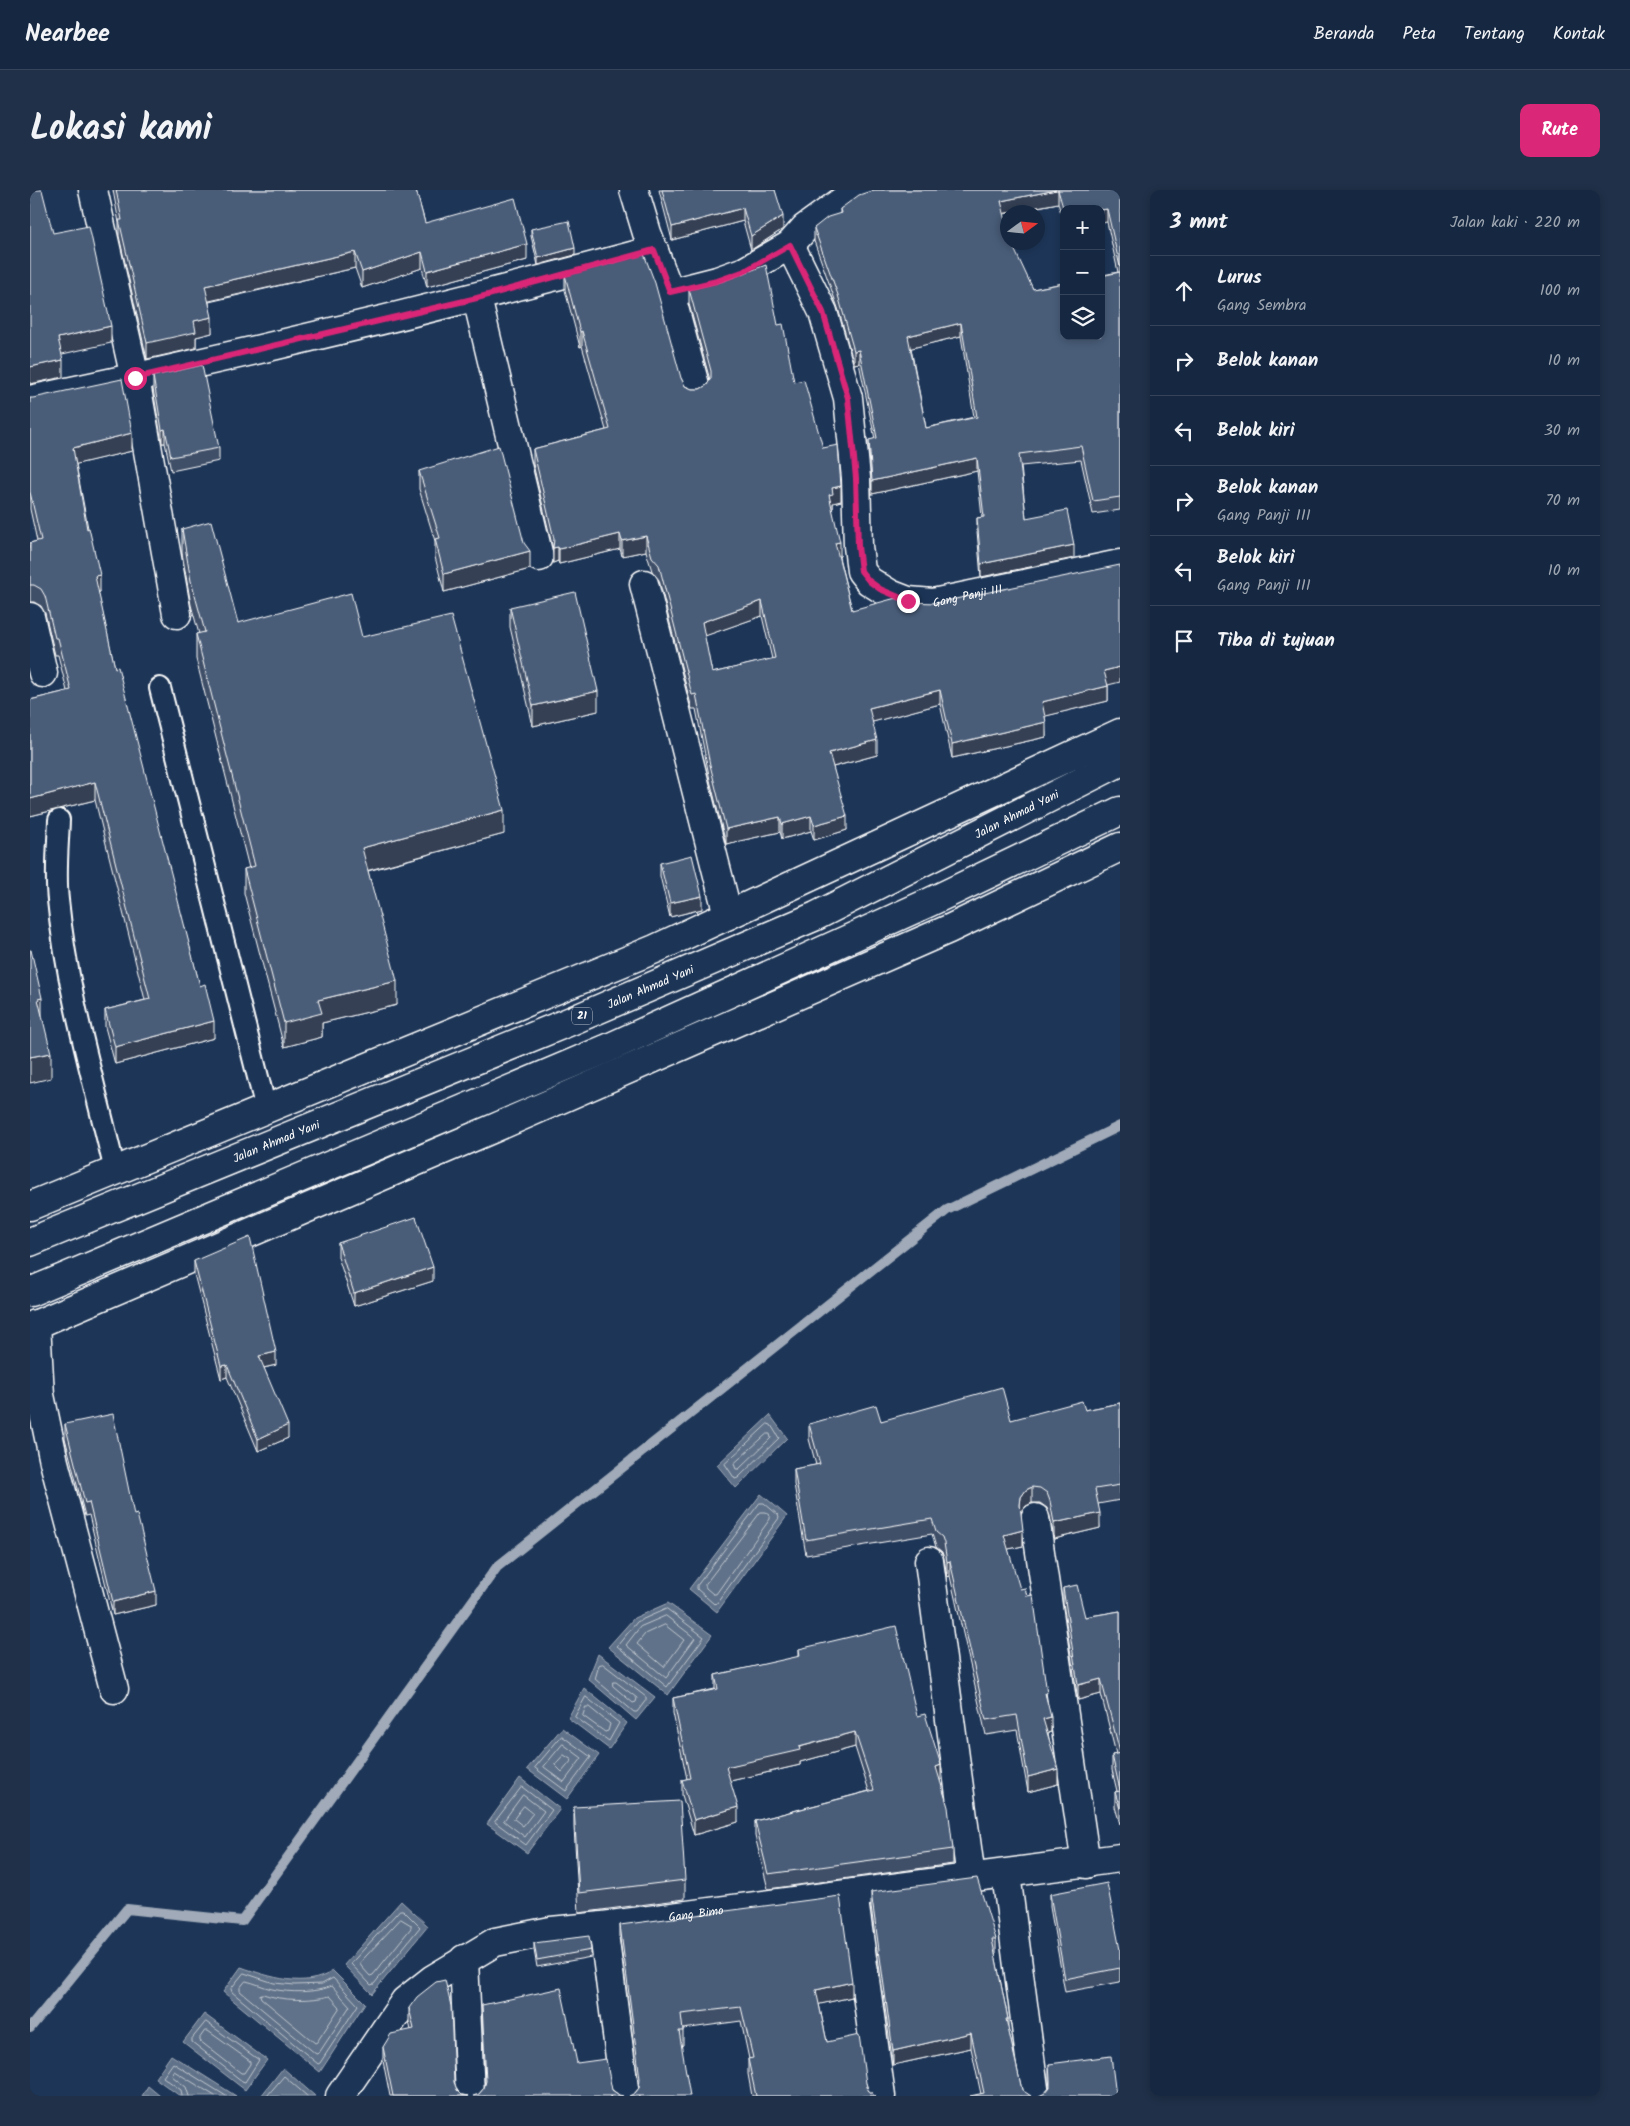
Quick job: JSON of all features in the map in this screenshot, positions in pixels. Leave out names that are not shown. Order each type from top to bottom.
[{"type":"main road","points":[[93,190],[135,378],[177,614]]},
{"type":"main road","points":[[634,190],[670,292],[696,389]]},
{"type":"main road","points":[[670,292],[717,281],[745,271],[790,245],[805,228],[857,191]]},
{"type":"main road","name":"Gang Panji III","points":[[790,245],[823,312],[848,398],[856,478],[858,546],[861,571],[869,581],[890,594],[908,601],[933,603],[1120,564]]},
{"type":"main road","points":[[30,400],[135,378],[477,298],[654,250]]},
{"type":"main road","points":[[477,298],[539,558]]},
{"type":"main road","points":[[644,584],[728,914]]},
{"type":"main road","points":[[30,617],[43,673]]},
{"type":"main road","points":[[30,1206],[655,949],[728,914],[1116,750]]},
{"type":"main road","name":"Jalan Ahmad Yani","points":[[30,1242],[571,1021],[816,916],[1116,750]]},
{"type":"main road","points":[[30,1292],[606,1049],[930,902],[1120,811]]},
{"type":"main road","points":[[114,1689],[54,1462],[40,1395],[33,1325],[492,1129],[912,945],[1120,847]]},
{"type":"main road","points":[[1034,1518],[1086,1864]]},
{"type":"main road","points":[[929,1561],[971,1878]]},
{"type":"main road","name":"Gang Bimo","points":[[340,2096],[405,2001],[433,1979],[495,1942],[551,1931],[603,1926],[1086,1864],[1120,1858]]},
{"type":"main road","points":[[1006,1874],[1035,2096]]},
{"type":"main road","points":[[853,1893],[881,2096]]},
{"type":"main road","points":[[603,1926],[625,2096]]},
{"type":"main road","points":[[464,1959],[470,2096]]},
{"type":"lane","points":[[160,688],[266,1109]]},
{"type":"lane","points":[[59,820],[58,898],[65,950],[75,1004],[116,1170]]},
{"type":"water","points":[[770,1415],[787,1438],[736,1488],[717,1465]]},
{"type":"water","points":[[761,1494],[787,1516],[717,1612],[689,1589]]},
{"type":"water","points":[[668,1603],[712,1635],[668,1695],[608,1647],[634,1618]]},
{"type":"water","points":[[598,1654],[655,1697],[636,1720],[588,1679]]},
{"type":"water","points":[[584,1688],[627,1723],[609,1749],[568,1718]]},
{"type":"water","points":[[562,1728],[599,1755],[567,1799],[527,1769]]},
{"type":"water","points":[[520,1778],[560,1809],[527,1853],[487,1824]]},
{"type":"water","points":[[401,1901],[428,1926],[372,1994],[344,1965]]},
{"type":"water","points":[[241,1967],[287,1980],[311,1979],[333,1971],[365,2003],[320,2072],[223,1992]]},
{"type":"water","points":[[204,2014],[267,2060],[245,2090],[183,2042]]},
{"type":"water","points":[[171,2055],[236,2096],[180,2096],[155,2078]]},
{"type":"water","points":[[283,2068],[315,2096],[261,2096]]},
{"type":"water","points":[[148,2086],[160,2096],[142,2096]]},
{"type":"building","points":[[30,190],[42,190],[53,233],[89,226],[111,326],[58,338],[63,360],[30,367]]},
{"type":"building","points":[[116,190],[416,190],[425,223],[515,198],[527,244],[427,271],[422,252],[362,272],[355,252],[205,286],[212,317],[194,321],[196,332],[147,343],[119,220],[122,220]]},
{"type":"building","points":[[662,190],[775,190],[783,216],[751,236],[743,208],[672,227]]},
{"type":"building","points":[[874,190],[1056,190],[1001,201],[1000,250],[1015,250],[1033,289],[1060,284],[1060,340],[1105,340],[1105,275],[1120,272],[1120,497],[1093,501],[1081,446],[1019,454],[1026,518],[1067,510],[1074,545],[981,564],[977,518],[984,517],[977,458],[872,481],[869,440],[877,438],[859,350],[854,351],[838,295],[814,228],[828,217],[841,213],[840,209],[859,195]],"holes":[[[961,323],[977,417],[926,428],[908,336]]]},
{"type":"building","points":[[1058,190],[1120,190],[1120,267],[1105,205],[1062,205]]},
{"type":"building","points":[[569,221],[575,248],[538,258],[531,229]]},
{"type":"building","points":[[644,254],[655,283],[681,378],[685,386],[692,389],[700,389],[707,385],[711,378],[711,371],[689,289],[722,281],[766,265],[778,325],[783,324],[794,382],[804,380],[823,448],[838,445],[841,486],[832,488],[833,494],[829,495],[840,542],[835,543],[852,610],[896,598],[907,602],[936,603],[1120,565],[1120,667],[1104,671],[1108,686],[1042,702],[1046,722],[952,744],[940,690],[869,708],[877,740],[829,753],[847,816],[814,825],[811,816],[782,824],[780,817],[726,829],[710,765],[696,694],[692,695],[659,565],[652,557],[646,536],[622,541],[620,534],[559,549],[558,547],[553,548],[554,539],[533,449],[610,429],[582,331],[580,332],[565,275]],"holes":[[[762,601],[775,658],[712,673],[702,622]]]},
{"type":"building","points":[[202,365],[219,448],[171,457],[165,429],[162,430],[153,376]]},
{"type":"building","points":[[122,379],[132,433],[73,448],[87,529],[89,528],[100,575],[95,576],[115,668],[118,667],[200,986],[205,984],[214,1021],[115,1047],[105,1010],[150,999],[95,782],[30,799],[30,700],[71,690],[58,638],[55,638],[45,596],[41,589],[30,585],[30,543],[41,540],[30,492],[30,398]]},
{"type":"building","points":[[499,446],[524,543],[530,551],[444,574],[435,539],[440,538],[419,471]]},
{"type":"building","points":[[211,521],[238,623],[351,593],[362,637],[451,616],[504,810],[362,848],[397,981],[318,1000],[322,1013],[284,1023],[244,869],[255,866],[196,634],[205,632],[191,581],[182,529]]},
{"type":"building","points":[[575,592],[598,691],[533,706],[510,607]]},
{"type":"building","points":[[692,855],[702,896],[670,903],[660,863]]},
{"type":"building","points":[[30,950],[42,998],[38,999],[51,1053],[30,1057]]},
{"type":"building","points":[[416,1217],[433,1267],[354,1293],[338,1243]]},
{"type":"building","points":[[250,1237],[276,1352],[259,1356],[288,1425],[258,1439],[227,1365],[221,1366],[194,1261]]},
{"type":"building","points":[[1002,1387],[1011,1420],[1082,1401],[1085,1410],[1120,1403],[1120,1485],[1095,1489],[1100,1513],[1054,1523],[1047,1493],[1040,1488],[1032,1487],[1026,1490],[1021,1497],[1023,1530],[1004,1535],[1020,1589],[1025,1588],[1027,1596],[1033,1595],[1047,1693],[1045,1693],[1051,1717],[1043,1719],[1058,1769],[1028,1777],[1017,1715],[986,1720],[950,1561],[947,1562],[942,1537],[936,1532],[932,1519],[806,1540],[794,1469],[820,1464],[809,1424],[876,1405],[881,1421]]},
{"type":"building","points":[[113,1414],[134,1515],[137,1514],[156,1591],[113,1602],[89,1502],[85,1503],[65,1424]]},
{"type":"building","points":[[1077,1585],[1085,1617],[1120,1611],[1120,1752],[1101,1679],[1078,1685],[1063,1588]]},
{"type":"building","points":[[896,1626],[917,1716],[925,1714],[941,1765],[936,1767],[948,1807],[953,1849],[768,1874],[755,1821],[874,1790],[855,1732],[799,1747],[800,1750],[726,1767],[738,1807],[694,1820],[682,1780],[690,1778],[673,1698],[718,1689],[715,1675],[800,1656],[799,1649]]},
{"type":"building","points":[[1120,1753],[1120,1790],[1112,1755]]},
{"type":"building","points":[[1120,1791],[1120,1809],[1115,1792]]},
{"type":"building","points":[[680,1801],[685,1880],[579,1893],[574,1807]]},
{"type":"building","points":[[977,1878],[996,1939],[992,1939],[1008,2019],[1006,2019],[1022,2090],[1031,2096],[970,2096],[984,2093],[971,2033],[893,2051],[871,1892]]},
{"type":"building","points":[[1107,1883],[1120,1950],[1120,1968],[1065,1979],[1050,1894]]},
{"type":"building","points":[[840,1896],[852,1982],[816,1990],[827,2042],[859,2035],[866,2083],[868,2090],[875,2096],[756,2096],[748,2059],[753,2058],[741,2007],[681,2014],[683,2031],[679,2031],[690,2096],[629,2096],[639,2088],[640,2079],[620,1925]]},
{"type":"building","points":[[589,1936],[591,1950],[537,1960],[534,1943]]},
{"type":"building","points":[[445,1980],[451,2006],[454,2082],[457,2090],[462,2095],[468,2096],[393,2096],[383,2047],[391,2034],[414,2029],[409,2008],[417,1997],[436,1982]]},
{"type":"building","points":[[561,1988],[577,2063],[606,2059],[612,2090],[623,2096],[473,2096],[479,2094],[484,2088],[486,2081],[482,2005]]},
{"type":"building","points":[[1111,2056],[1116,2096],[1039,2096],[1050,2087],[1049,2064]]},
{"type":"waterway","points":[[30,2028],[127,1909],[242,1921],[497,1567],[947,1210],[1120,1126]]},
{"type":"route","points":[[135,378],[477,298],[654,250],[670,292],[717,281],[745,271],[790,245],[823,312],[848,398],[856,478],[858,546],[861,571],[869,581],[880,589],[908,601]]}]
